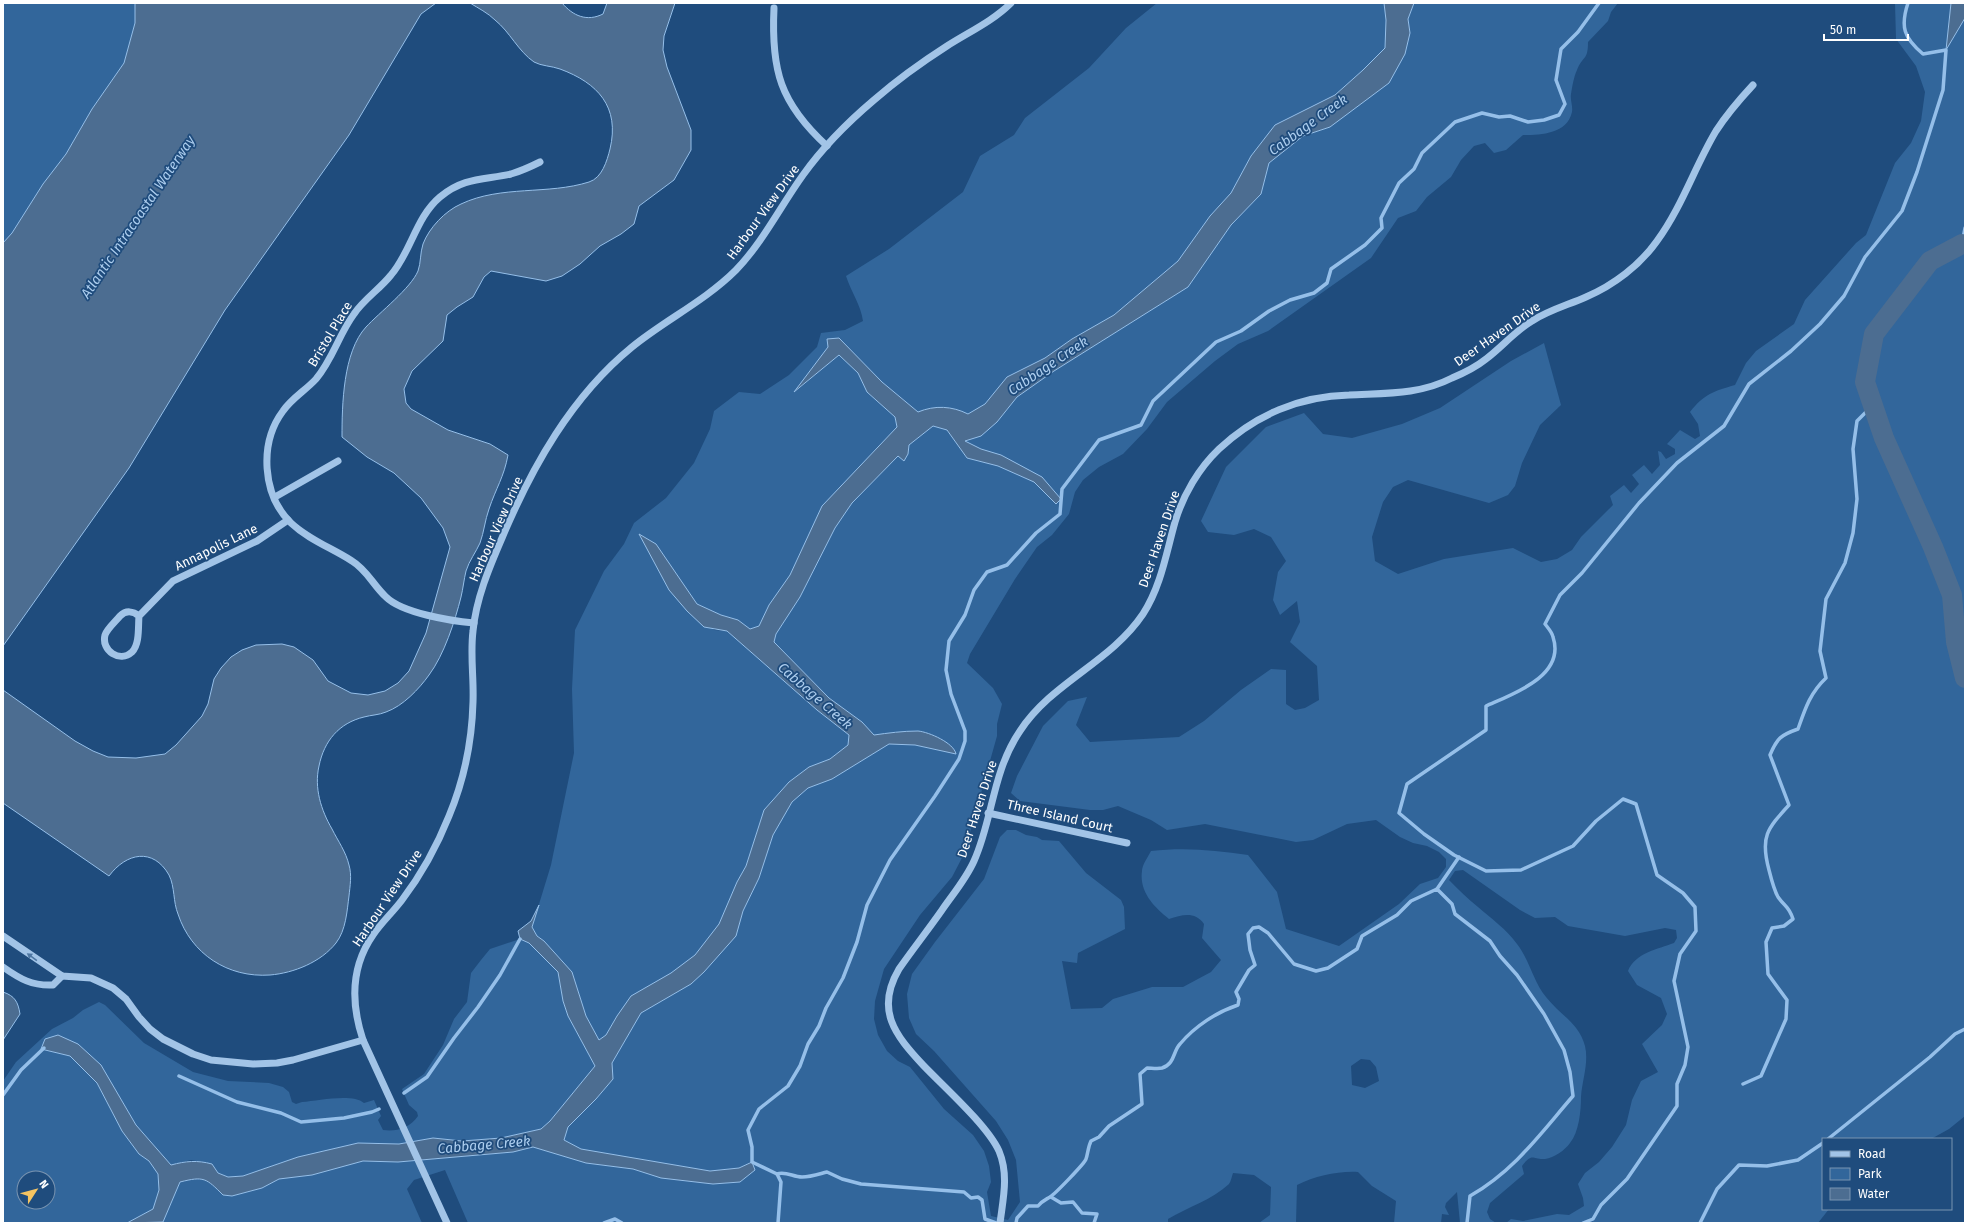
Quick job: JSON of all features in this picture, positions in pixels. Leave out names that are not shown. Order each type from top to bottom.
[{"type":"street","name":"Harbour View Drive","points":[[447,1223],[363,1040],[357,1022],[354,1001],[355,973],[359,961],[374,933],[402,900],[422,870],[449,816],[459,788],[471,730],[474,623],[483,586],[514,510],[540,460],[564,421],[581,398],[607,370],[632,347],[712,291],[734,272],[753,251],[806,172],[827,146],[876,97],[915,68],[994,19],[1012,3]]},
{"type":"street","points":[[774,8],[774,54],[782,87],[797,116],[827,146]]},
{"type":"street","name":"Deer Haven Drive","points":[[1000,1223],[1005,1187],[1005,1175],[1001,1157],[993,1141],[900,1040],[892,1025],[889,1009],[890,992],[895,976],[964,880],[975,860],[1001,770],[1011,746],[1035,710],[1051,695],[1100,660],[1118,645],[1142,614],[1160,581],[1176,519],[1183,501],[1192,484],[1214,453],[1246,427],[1276,410],[1302,401],[1348,394],[1385,395],[1410,392],[1446,381],[1469,370],[1488,358],[1515,333],[1532,321],[1550,311],[1587,297],[1624,275],[1641,261],[1667,228],[1717,129],[1734,106],[1753,85]]},
{"type":"street","name":"Bristol Place","points":[[474,623],[456,622],[407,609],[394,603],[386,597],[365,571],[354,562],[311,538],[288,520],[274,497],[269,480],[267,460],[270,438],[275,424],[283,411],[326,366],[354,313],[391,276],[401,263],[430,208],[440,197],[466,182],[523,170],[540,162]]},
{"type":"street","points":[[274,497],[338,461]]},
{"type":"street","name":"Annapolis Lane","points":[[139,616],[173,581],[257,541],[288,520]]},
{"type":"street","points":[[128,611],[139,616],[136,644],[132,652],[115,656],[107,650],[104,643],[105,634],[122,614],[128,611]]},
{"type":"street","name":"Three Island Court","points":[[988,813],[1127,844]]},
{"type":"street","points":[[3,936],[62,976],[79,976],[102,982],[126,999],[139,1017],[163,1039],[193,1054],[210,1060],[252,1064],[277,1063],[293,1060],[363,1040]]},
{"type":"street","points":[[3,967],[23,981],[40,986],[53,985],[62,976]]},
{"type":"green space","points":[[3,3],[135,3],[135,23],[124,63],[92,109],[66,154],[43,184],[12,233],[3,243]]},
{"type":"green space","points":[[1157,3],[1384,3],[1386,19],[1385,48],[1335,95],[1275,125],[1251,156],[1231,193],[1210,216],[1178,261],[1114,315],[1072,339],[1045,358],[1007,377],[985,404],[968,415],[950,408],[931,408],[918,412],[882,382],[839,338],[828,347],[796,391],[839,355],[858,373],[867,392],[895,417],[897,427],[870,455],[801,551],[790,575],[769,605],[759,626],[750,629],[738,620],[721,615],[697,604],[656,544],[640,535],[714,630],[727,631],[817,710],[849,735],[848,745],[830,759],[809,767],[789,782],[764,810],[746,866],[737,882],[720,924],[695,955],[617,1016],[606,1035],[599,1041],[586,1016],[572,972],[544,941],[537,936],[532,927],[551,865],[574,753],[572,689],[575,630],[604,571],[624,544],[634,523],[666,498],[694,463],[710,429],[714,411],[739,392],[760,394],[789,375],[817,347],[821,333],[845,330],[863,321],[860,309],[846,276],[889,249],[963,192],[980,156],[1014,135],[1025,118],[1089,68],[1126,28]]},
{"type":"green space","points":[[1414,3],[1618,3],[1611,12],[1608,21],[1588,42],[1586,55],[1579,65],[1574,78],[1571,96],[1572,112],[1565,125],[1545,134],[1523,135],[1506,150],[1494,153],[1485,143],[1474,146],[1461,160],[1451,177],[1427,197],[1416,211],[1398,218],[1371,258],[1268,331],[1238,344],[1215,361],[1167,402],[1147,429],[1123,454],[1099,467],[1083,480],[1075,492],[1069,514],[1052,535],[1037,547],[1015,579],[970,654],[967,663],[993,688],[1002,704],[997,724],[997,736],[964,854],[952,877],[920,915],[884,969],[875,1001],[874,1019],[878,1035],[887,1051],[898,1061],[910,1067],[944,1109],[973,1135],[984,1151],[989,1166],[991,1182],[987,1192],[991,1216],[1008,1220],[1020,1202],[1016,1160],[1008,1140],[996,1121],[934,1051],[916,1034],[909,1018],[907,994],[912,974],[984,879],[1000,837],[1007,830],[1016,830],[1042,840],[1059,841],[1086,873],[1121,900],[1124,907],[1125,929],[1078,953],[1077,963],[1062,961],[1071,1009],[1102,1008],[1113,999],[1152,987],[1183,987],[1211,972],[1221,960],[1202,938],[1204,924],[1197,917],[1188,915],[1169,919],[1153,904],[1145,892],[1142,879],[1142,869],[1151,851],[1175,849],[1200,850],[1248,855],[1277,892],[1286,929],[1339,946],[1399,904],[1420,884],[1438,878],[1446,867],[1446,859],[1439,852],[1427,846],[1413,843],[1400,837],[1376,820],[1347,824],[1313,840],[1296,842],[1205,824],[1167,830],[1151,820],[1118,806],[1103,810],[1090,810],[1020,801],[1011,793],[1017,776],[1043,726],[1068,701],[1087,697],[1076,725],[1090,742],[1179,737],[1204,721],[1241,690],[1271,669],[1286,670],[1286,704],[1295,710],[1305,708],[1319,700],[1317,666],[1290,642],[1300,622],[1297,601],[1280,615],[1273,600],[1278,572],[1286,561],[1271,537],[1254,529],[1234,535],[1208,532],[1201,521],[1226,467],[1266,427],[1304,413],[1323,434],[1352,438],[1402,424],[1440,408],[1511,361],[1544,343],[1561,405],[1540,425],[1522,463],[1515,486],[1508,495],[1489,503],[1408,480],[1393,487],[1383,502],[1372,537],[1375,561],[1398,574],[1444,559],[1513,548],[1541,562],[1557,559],[1572,550],[1581,537],[1613,505],[1610,496],[1624,485],[1631,493],[1639,484],[1632,475],[1644,465],[1652,474],[1660,465],[1658,451],[1661,452],[1666,459],[1675,454],[1675,449],[1667,444],[1680,430],[1695,439],[1700,436],[1698,424],[1690,412],[1700,401],[1710,394],[1735,385],[1746,363],[1756,351],[1794,324],[1805,300],[1856,243],[1866,235],[1895,163],[1911,143],[1921,121],[1925,92],[1916,66],[1896,39],[1895,3],[1951,3],[1946,49],[1965,18],[1965,1116],[1949,1129],[1933,1138],[1822,1138],[1822,1210],[1828,1210],[1818,1223],[1506,1223],[1511,1219],[1523,1221],[1557,1214],[1569,1215],[1584,1206],[1578,1184],[1585,1173],[1599,1162],[1612,1147],[1626,1125],[1632,1100],[1641,1081],[1658,1072],[1642,1044],[1662,1025],[1667,1014],[1661,998],[1637,985],[1628,971],[1631,965],[1641,956],[1674,943],[1677,938],[1676,930],[1665,928],[1625,936],[1568,926],[1555,917],[1535,918],[1520,910],[1463,870],[1455,871],[1449,880],[1504,929],[1513,939],[1525,957],[1546,997],[1578,1031],[1582,1038],[1586,1052],[1586,1065],[1580,1115],[1576,1133],[1570,1143],[1556,1155],[1545,1159],[1528,1159],[1522,1166],[1524,1174],[1490,1203],[1487,1212],[1490,1219],[1496,1223],[1460,1223],[1457,1192],[1446,1203],[1445,1207],[1449,1215],[1442,1214],[1441,1223],[1394,1223],[1396,1201],[1372,1186],[1358,1172],[1342,1172],[1312,1179],[1297,1185],[1296,1223],[1259,1223],[1270,1215],[1271,1187],[1254,1175],[1233,1173],[1229,1184],[1222,1190],[1208,1199],[1168,1219],[1168,1223],[468,1223],[445,1170],[414,1180],[407,1189],[422,1223],[161,1223],[163,1222],[180,1182],[194,1179],[204,1180],[223,1195],[232,1196],[262,1188],[279,1179],[312,1175],[363,1161],[398,1162],[513,1152],[533,1147],[586,1163],[633,1169],[661,1178],[713,1184],[740,1182],[755,1170],[751,1162],[739,1168],[710,1171],[581,1149],[564,1140],[568,1127],[596,1099],[613,1079],[612,1063],[641,1013],[691,984],[704,972],[735,936],[743,911],[759,878],[773,835],[792,802],[808,788],[832,779],[889,744],[915,745],[956,754],[896,732],[874,736],[862,722],[829,698],[774,642],[776,634],[800,597],[835,528],[852,503],[898,456],[904,461],[908,454],[909,445],[933,426],[947,430],[967,458],[998,466],[1033,482],[981,449],[964,441],[997,422],[1017,397],[1054,371],[1188,287],[1231,225],[1261,194],[1269,163],[1303,136],[1330,127],[1410,33],[1408,19]],"holes":[[[1034,482],[1061,499],[1056,504]],[[1361,1059],[1370,1060],[1376,1067],[1379,1081],[1365,1088],[1352,1085],[1351,1066]]]},
{"type":"green space","points":[[520,939],[529,943],[558,972],[563,1001],[568,1016],[595,1066],[550,1121],[541,1129],[501,1138],[462,1141],[433,1138],[399,1144],[358,1143],[298,1157],[243,1176],[228,1177],[218,1173],[212,1164],[191,1160],[171,1165],[136,1125],[121,1099],[78,1044],[42,1049],[70,1056],[97,1083],[122,1131],[139,1154],[149,1161],[158,1174],[159,1190],[153,1209],[127,1223],[3,1223],[3,1081],[16,1062],[52,1029],[73,1018],[83,1010],[99,1002],[105,1005],[144,1043],[193,1072],[228,1081],[269,1083],[283,1087],[289,1092],[292,1102],[296,1104],[334,1098],[352,1098],[364,1103],[374,1100],[381,1116],[378,1120],[383,1130],[398,1130],[411,1124],[418,1116],[417,1112],[409,1105],[402,1089],[424,1074],[443,1045],[454,1019],[467,1002],[471,973],[490,949]]},
{"type":"water","name":"Atlantic Intracoastal Waterway","points":[[135,3],[436,3],[421,14],[349,135],[225,310],[129,468],[3,646],[3,243],[12,233],[43,184],[66,154],[92,109],[124,63],[135,23]]},
{"type":"water","points":[[470,3],[562,3],[566,8],[576,14],[591,17],[603,14],[607,3],[675,3],[664,36],[663,50],[667,67],[691,130],[691,150],[674,180],[639,206],[634,224],[621,234],[600,246],[580,264],[562,276],[546,281],[491,271],[484,277],[473,297],[447,315],[443,341],[412,371],[404,389],[406,403],[411,409],[448,430],[490,444],[508,455],[504,470],[489,509],[480,543],[466,571],[461,597],[452,627],[444,648],[434,667],[415,691],[398,706],[383,713],[355,720],[340,729],[329,741],[321,757],[317,782],[322,807],[328,822],[346,856],[350,873],[347,914],[339,938],[330,950],[323,956],[297,969],[270,975],[255,975],[240,972],[226,968],[213,961],[192,941],[178,914],[169,875],[163,866],[155,860],[139,856],[131,858],[123,862],[109,876],[3,803],[3,690],[75,741],[93,751],[108,757],[136,758],[165,754],[176,745],[202,716],[208,704],[214,679],[221,668],[231,657],[242,650],[256,645],[282,644],[294,647],[313,660],[328,681],[351,693],[368,695],[385,691],[398,683],[409,671],[426,633],[450,547],[443,528],[421,498],[394,473],[367,457],[342,437],[345,379],[353,350],[358,338],[366,327],[409,285],[414,278],[419,268],[422,247],[429,232],[433,226],[449,211],[476,198],[492,194],[573,186],[594,180],[601,173],[605,164],[610,149],[612,134],[612,121],[609,109],[603,98],[595,89],[573,75],[560,69],[534,62],[528,58],[500,25],[489,15]]},
{"type":"water","name":"Cabbage Creek","points":[[1384,3],[1414,3],[1408,19],[1410,33],[1405,54],[1389,83],[1330,127],[1303,136],[1269,163],[1261,194],[1231,225],[1188,287],[1054,371],[1017,397],[997,422],[981,436],[965,441],[981,449],[1001,455],[1042,477],[1061,499],[1056,504],[1034,482],[998,466],[967,458],[947,430],[933,426],[909,445],[908,454],[904,461],[898,456],[852,503],[835,528],[800,597],[776,634],[774,642],[829,698],[862,722],[874,735],[907,731],[923,732],[946,742],[951,746],[956,754],[915,745],[889,744],[832,779],[808,788],[792,802],[773,835],[759,878],[743,911],[736,936],[704,972],[691,984],[641,1013],[612,1063],[613,1079],[596,1099],[568,1127],[564,1140],[581,1149],[710,1171],[739,1168],[752,1162],[755,1170],[740,1182],[713,1184],[661,1178],[633,1169],[586,1163],[533,1147],[513,1152],[398,1162],[363,1161],[312,1175],[279,1179],[262,1188],[232,1196],[223,1195],[204,1180],[194,1179],[180,1182],[163,1222],[127,1223],[153,1209],[159,1190],[158,1174],[149,1161],[139,1154],[122,1131],[97,1083],[70,1056],[41,1049],[45,1039],[58,1035],[78,1044],[101,1065],[136,1125],[171,1165],[192,1162],[212,1164],[218,1173],[228,1177],[243,1176],[298,1157],[358,1143],[399,1144],[433,1138],[462,1141],[501,1138],[541,1129],[550,1121],[595,1066],[568,1016],[563,1001],[558,972],[529,943],[520,939],[518,931],[531,921],[539,905],[532,927],[537,936],[544,941],[572,972],[586,1016],[599,1040],[606,1035],[631,996],[671,973],[695,955],[719,924],[737,882],[746,866],[764,810],[789,782],[809,767],[830,759],[848,745],[849,735],[817,710],[727,631],[704,627],[687,611],[669,590],[639,534],[656,544],[697,604],[721,615],[738,620],[750,629],[759,626],[769,605],[790,575],[822,506],[897,427],[895,417],[867,392],[858,373],[839,355],[794,392],[828,347],[827,339],[839,338],[882,382],[918,412],[931,408],[943,407],[956,409],[968,414],[985,404],[1007,377],[1045,358],[1072,339],[1114,315],[1178,261],[1210,216],[1231,193],[1251,156],[1275,125],[1335,95],[1385,48],[1386,20]]},
{"type":"water","points":[[1951,3],[1965,3],[1965,18],[1946,50]]},
{"type":"water","points":[[3,992],[10,995],[15,1000],[20,1014],[3,1040]]},
{"type":"waterway","points":[[778,1223],[781,1182],[777,1174],[752,1162],[752,1147],[748,1130],[759,1109],[788,1086],[800,1066],[808,1044],[819,1026],[826,1008],[843,978],[857,942],[867,905],[890,860],[959,759],[965,741],[965,731],[951,694],[946,670],[949,641],[965,615],[974,590],[987,572],[1007,565],[1036,533],[1060,514],[1062,489],[1099,440],[1141,425],[1153,401],[1216,342],[1241,331],[1269,311],[1290,300],[1314,293],[1327,283],[1331,269],[1365,245],[1382,228],[1381,218],[1399,183],[1414,169],[1422,153],[1455,122],[1482,113],[1499,117],[1510,116],[1528,122],[1544,120],[1559,115],[1565,104],[1556,80],[1561,49],[1578,32],[1599,3]]},
{"type":"waterway","points":[[1583,1223],[1593,1219],[1601,1205],[1627,1179],[1677,1106],[1677,1084],[1685,1065],[1688,1047],[1674,981],[1680,954],[1696,931],[1695,907],[1683,893],[1657,875],[1636,804],[1623,799],[1596,821],[1573,846],[1521,870],[1486,871],[1454,855],[1424,834],[1399,813],[1407,784],[1486,730],[1486,706],[1510,696],[1534,682],[1545,673],[1552,663],[1555,651],[1552,635],[1545,624],[1560,595],[1582,573],[1639,503],[1677,463],[1724,426],[1749,384],[1791,351],[1820,324],[1844,296],[1865,257],[1902,211],[1917,172],[1943,90],[1946,50],[1923,54],[1912,43],[1905,32],[1904,25],[1908,3]]},
{"type":"waterway","points":[[1965,228],[1962,244],[1965,250]]},
{"type":"waterway","points":[[1962,244],[1930,261],[1874,334],[1865,382],[1884,438],[1933,547],[1952,595],[1956,642],[1965,678]]},
{"type":"waterway","points":[[1743,1084],[1761,1076],[1786,1019],[1787,1000],[1768,974],[1766,942],[1772,928],[1784,926],[1793,919],[1790,911],[1775,891],[1766,859],[1765,849],[1767,834],[1775,821],[1789,805],[1770,755],[1780,738],[1787,733],[1798,729],[1812,695],[1826,678],[1820,651],[1826,599],[1845,563],[1853,533],[1857,499],[1853,449],[1857,421],[1873,405]]},
{"type":"waterway","points":[[1437,889],[1459,857]]},
{"type":"waterway","points":[[1016,1223],[1017,1218],[1028,1206],[1038,1206],[1053,1195],[1075,1172],[1086,1159],[1091,1141],[1099,1137],[1109,1126],[1142,1104],[1140,1074],[1147,1068],[1160,1068],[1169,1064],[1178,1047],[1192,1031],[1214,1016],[1238,1005],[1239,999],[1236,992],[1249,970],[1255,965],[1250,950],[1248,934],[1253,928],[1259,927],[1268,933],[1294,964],[1316,971],[1328,968],[1357,949],[1362,936],[1397,915],[1411,901],[1437,889],[1452,904],[1455,914],[1490,941],[1500,956],[1517,975],[1544,1014],[1564,1050],[1570,1072],[1573,1096],[1514,1163],[1486,1186],[1470,1196],[1467,1223]]},
{"type":"waterway","points":[[404,1093],[427,1077],[500,975],[520,939]]},
{"type":"waterway","points":[[1829,1138],[1930,1057],[1955,1034],[1965,1029]]},
{"type":"waterway","points":[[3,1095],[21,1070],[44,1048]]},
{"type":"waterway","points":[[179,1076],[237,1102],[281,1113],[301,1122],[344,1118],[379,1109]]},
{"type":"waterway","points":[[1700,1223],[1717,1189],[1739,1165],[1767,1166],[1798,1160],[1822,1144]]},
{"type":"waterway","points":[[777,1174],[783,1173],[805,1177],[827,1172],[842,1179],[861,1184],[964,1192],[971,1198],[978,1197],[982,1200],[985,1219],[996,1223]]},
{"type":"waterway","points":[[1051,1197],[1061,1203],[1073,1202],[1082,1213],[1097,1214],[1094,1223]]},
{"type":"waterway","points":[[604,1223],[615,1219],[622,1223]]}]
